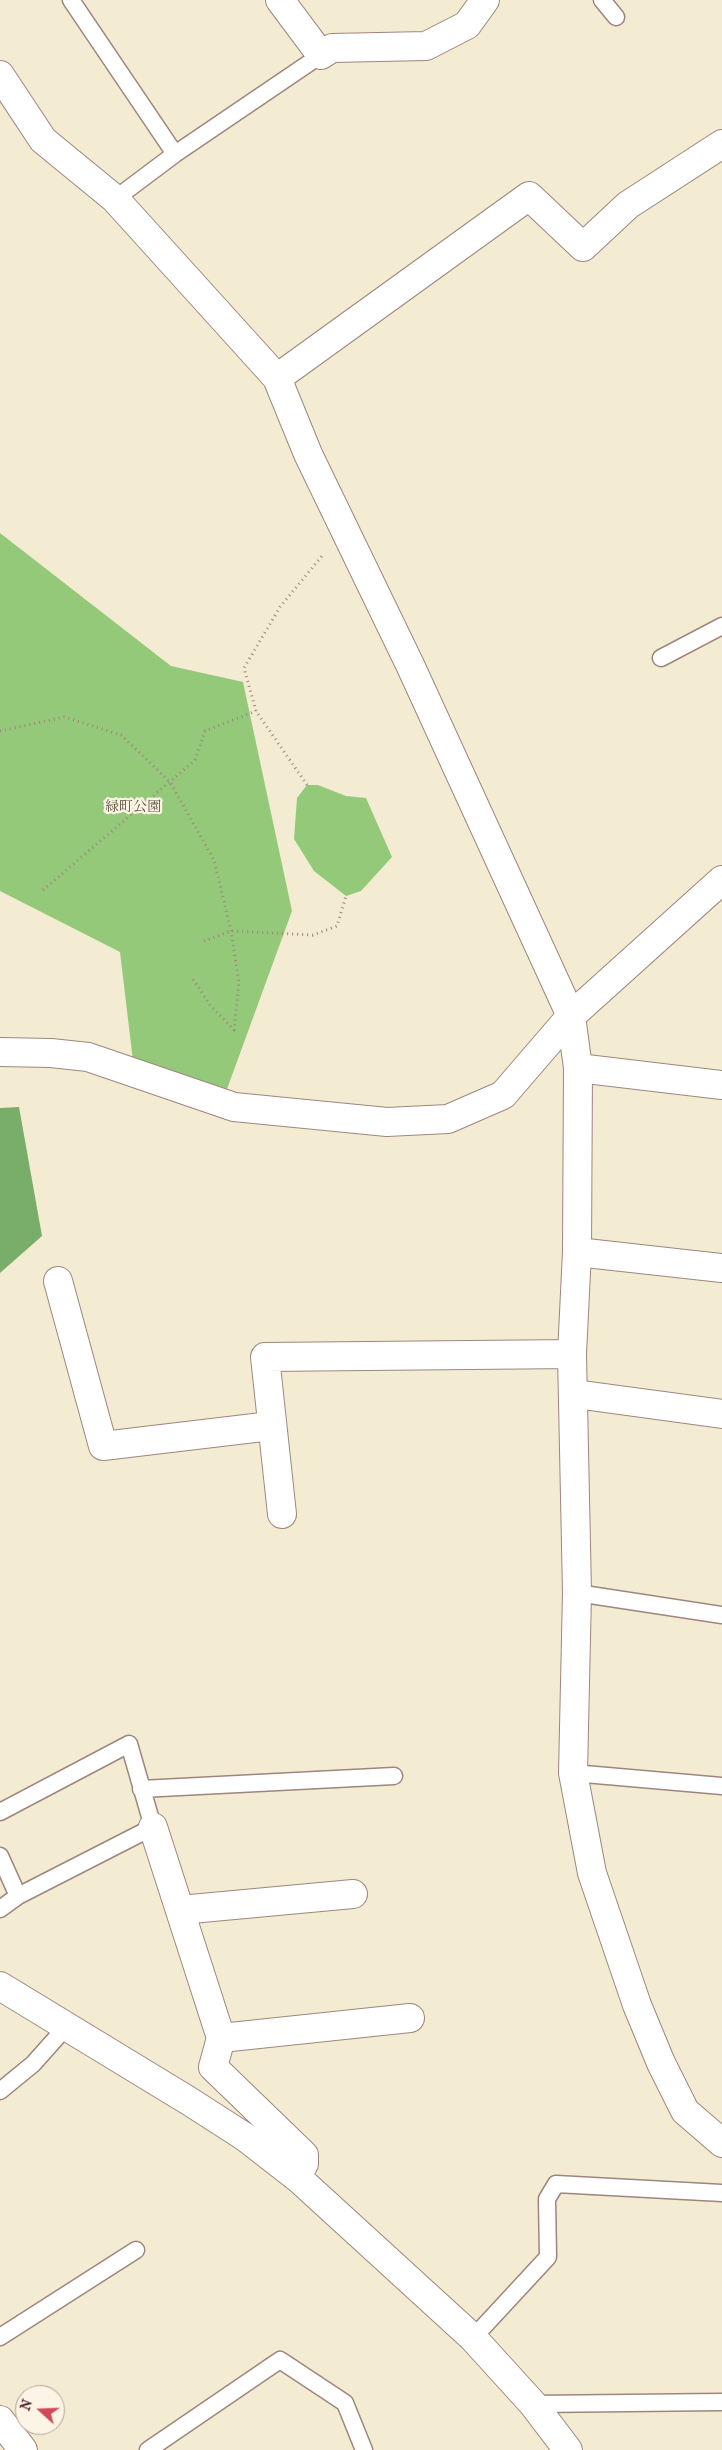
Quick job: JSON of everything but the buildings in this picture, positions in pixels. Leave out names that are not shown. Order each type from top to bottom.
[{"type":"street","points":[[280,0],[322,55],[332,48],[426,46],[467,25],[485,0]]},
{"type":"street","points":[[0,74],[43,140],[115,199],[277,378],[308,454],[411,667],[571,1016],[578,1068],[577,1252],[572,1354],[575,1394],[577,1593],[573,1773],[592,1873],[637,2005],[661,2062],[685,2111],[722,2144]]},
{"type":"street","points":[[277,378],[529,196],[583,246],[628,205],[722,144]]},
{"type":"street","points":[[0,1052],[51,1053],[88,1057],[234,1107],[387,1122],[448,1119],[503,1096],[571,1016],[717,891]]},
{"type":"street","points":[[578,1068],[722,1085]]},
{"type":"street","points":[[577,1252],[722,1268]]},
{"type":"street","points":[[58,1281],[103,1446],[271,1426]]},
{"type":"street","points":[[282,1514],[265,1357],[572,1354]]},
{"type":"street","points":[[575,1394],[722,1414]]},
{"type":"street","points":[[153,1827],[221,2038],[213,2068],[304,2155],[304,2164],[295,2176]]},
{"type":"street","points":[[180,1910],[353,1894]]},
{"type":"street","points":[[0,1986],[66,2028],[197,2106],[244,2137],[295,2176],[473,2338],[533,2404],[568,2450]]},
{"type":"street","points":[[221,2038],[410,2018]]},
{"type":"street","points":[[0,2420],[23,2450]]},
{"type":"lane","points":[[71,0],[175,154]]},
{"type":"lane","points":[[602,0],[616,17]]},
{"type":"lane","points":[[115,199],[175,154],[322,55]]},
{"type":"lane","points":[[661,658],[722,626]]},
{"type":"lane","points":[[577,1593],[722,1615]]},
{"type":"lane","points":[[0,1812],[129,1744],[153,1827],[18,1896],[0,1909]]},
{"type":"lane","points":[[573,1773],[722,1786]]},
{"type":"lane","points":[[141,1789],[394,1776]]},
{"type":"lane","points":[[0,1856],[18,1896]]},
{"type":"lane","points":[[0,2091],[33,2064],[66,2028]]},
{"type":"lane","points":[[473,2338],[548,2257],[547,2199],[556,2184],[722,2193]]},
{"type":"lane","points":[[0,2337],[136,2250]]},
{"type":"lane","points":[[148,2450],[280,2360],[345,2403],[364,2450]]},
{"type":"lane","points":[[533,2404],[722,2402]]},
{"type":"path","points":[[307,785],[256,711],[244,668],[280,608],[344,529]]},
{"type":"path","points":[[43,890],[195,760],[204,731],[256,711]]},
{"type":"path","points":[[0,731],[64,717],[121,734],[170,782],[214,860],[231,931],[239,983],[234,1030],[210,1005],[191,976]]},
{"type":"path","points":[[204,940],[231,931],[313,935],[337,926],[346,896]]},
{"type":"green space","name":"緑町公園","points":[[0,533],[171,666],[243,682],[292,911],[227,1089],[133,1061],[120,952],[0,891]]},
{"type":"green space","points":[[307,785],[318,785],[346,796],[366,798],[392,857],[361,891],[346,896],[314,871],[294,839],[297,798]]},
{"type":"green space","points":[[19,1107],[42,1236],[0,1273],[0,1108]]}]
